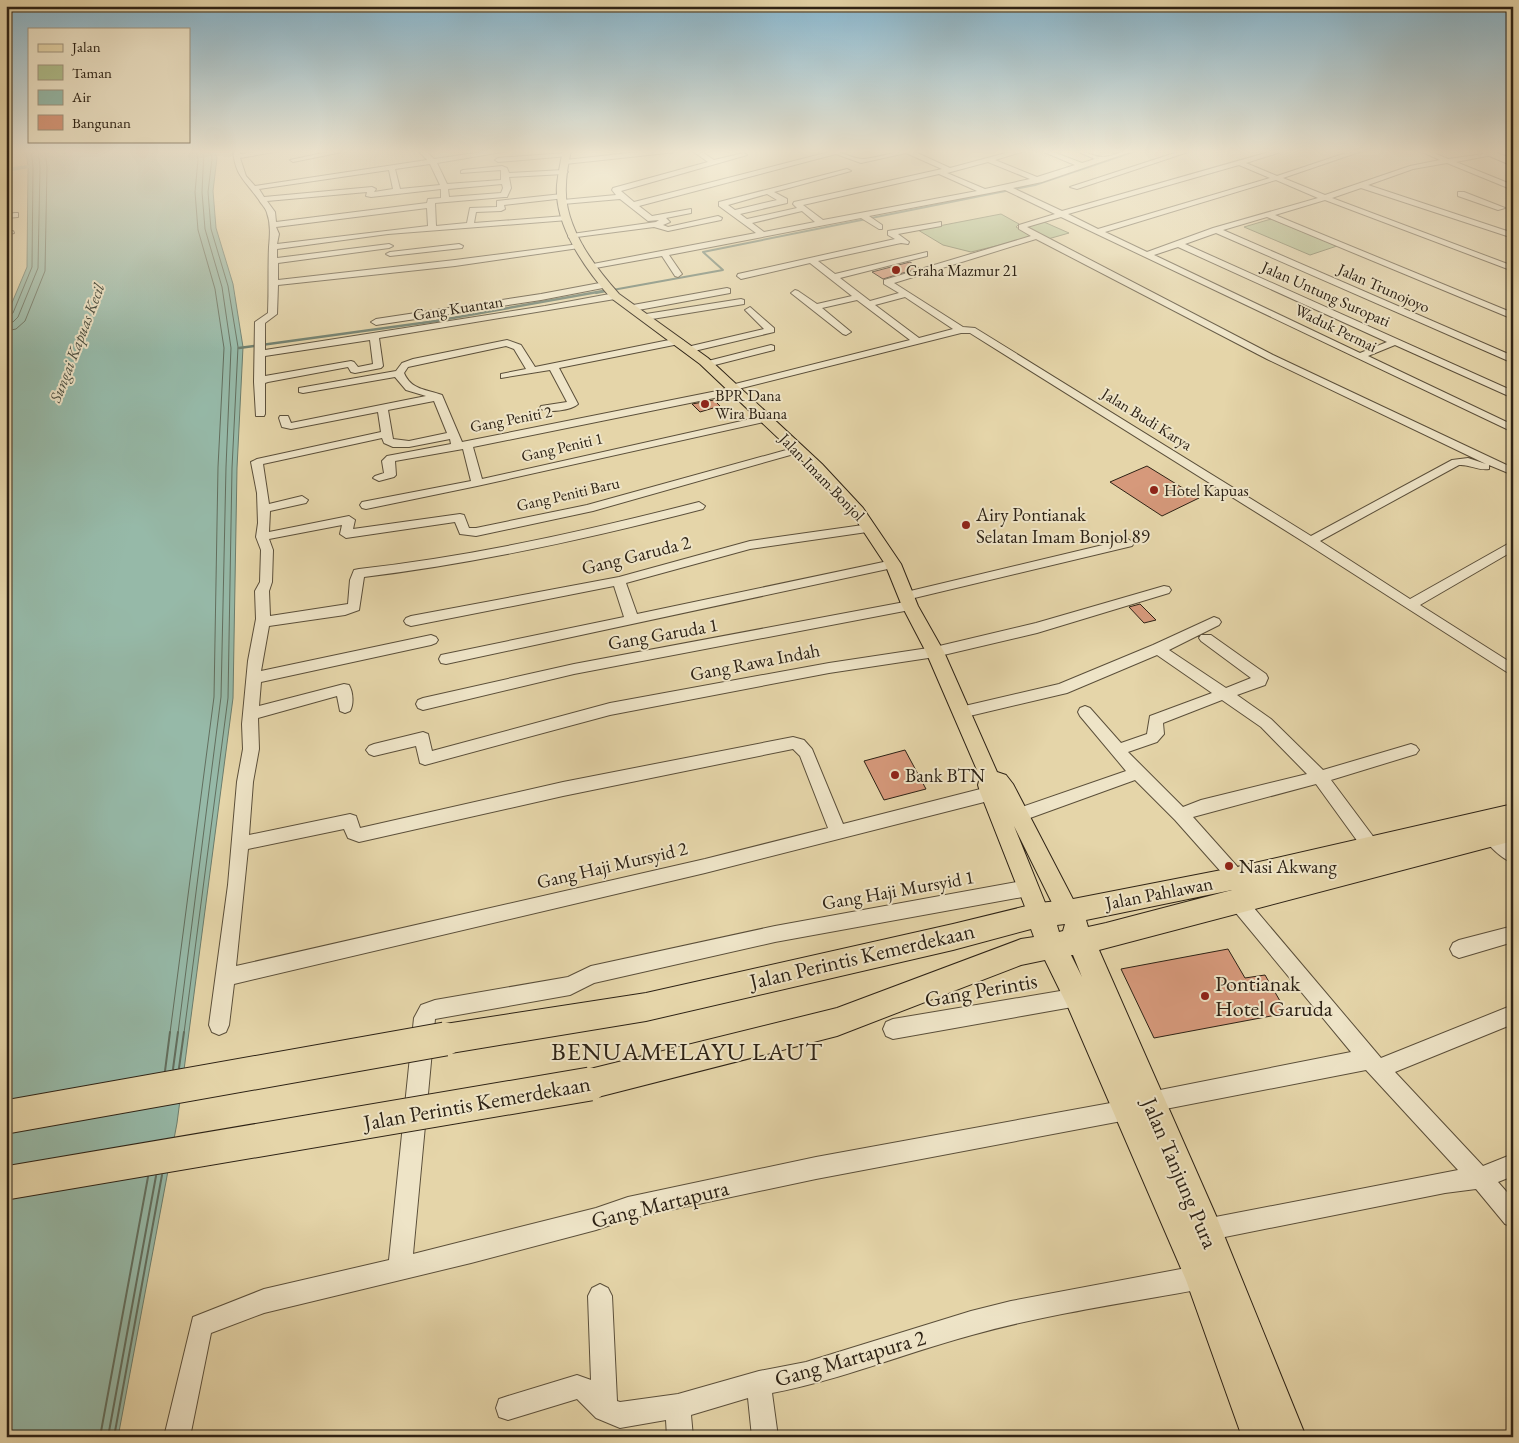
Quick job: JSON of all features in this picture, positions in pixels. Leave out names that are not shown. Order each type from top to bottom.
[{"type":"highway","name":"Jalan Pahlawan","points":[[1052,947],[1081,942],[1237,889],[1372,848],[1513,814]]},
{"type":"highway","name":"Jalan Pahlawan","points":[[1039,915],[1237,889],[1501,832]]},
{"type":"highway","name":"Jalan Tanjung Pura","points":[[1068,912],[1081,942],[1138,1106],[1261,1437]]},
{"type":"highway","name":"Jalan Tanjung Pura","points":[[1039,915],[1052,947],[1078,997],[1205,1230],[1287,1437]]},
{"type":"highway","name":"Jalan Perintis Kemerdekaan","points":[[6,1117],[445,1039],[646,1007],[953,937],[1039,915]]},
{"type":"highway","name":"Jalan Perintis Kemerdekaan","points":[[6,1183],[590,1084],[837,1022],[1021,952],[1052,947]]},
{"type":"main road","name":"Jalan Imam Bonjol","points":[[566,218],[572,236],[610,290],[707,364],[845,496],[870,528],[893,564],[908,601],[935,652],[960,712],[996,786],[1028,888],[1039,915]]},
{"type":"main road","name":"Jalan Imam Bonjol","points":[[996,786],[1019,815],[1068,912]]},
{"type":"street","points":[[260,414],[260,322],[272,314],[277,282],[273,247],[275,234],[271,217]]},
{"type":"street","points":[[272,224],[328,217]]},
{"type":"street","points":[[432,217],[432,229]]},
{"type":"street","points":[[470,226],[472,217]]},
{"type":"street","points":[[649,217],[668,229],[718,218]]},
{"type":"street","points":[[572,236],[658,222],[671,217]]},
{"type":"street","points":[[740,217],[763,235]]},
{"type":"street","points":[[745,222],[765,217]]},
{"type":"street","points":[[814,217],[823,224]]},
{"type":"street","points":[[593,267],[868,217]]},
{"type":"street","points":[[1051,217],[1022,227],[1270,357],[1513,472]]},
{"type":"street","name":"Waduk Permai","points":[[1070,217],[1513,429]]},
{"type":"street","points":[[1098,231],[1144,217]]},
{"type":"street","points":[[1147,255],[1216,230],[1260,217]]},
{"type":"street","points":[[1274,217],[1513,316]]},
{"type":"street","points":[[1376,217],[1513,269]]},
{"type":"street","points":[[1458,217],[1513,236]]},
{"type":"street","points":[[1466,220],[1475,217]]},
{"type":"street","points":[[273,247],[388,232],[566,218]]},
{"type":"street","points":[[865,218],[879,227]]},
{"type":"street","points":[[834,277],[924,254],[891,233],[938,224]]},
{"type":"street","name":"Jalan Trunojoyo","points":[[1216,230],[1513,360]]},
{"type":"street","points":[[388,232],[392,271]]},
{"type":"street","points":[[960,330],[887,282],[1033,238]]},
{"type":"street","name":"Jalan Untung Suropati","points":[[1178,243],[1513,395]]},
{"type":"street","points":[[741,276],[811,260],[910,244]]},
{"type":"street","points":[[274,261],[390,250],[460,246]]},
{"type":"street","points":[[277,282],[392,271],[579,246]]},
{"type":"street","points":[[665,255],[678,274]]},
{"type":"street","points":[[811,260],[917,341]]},
{"type":"street","points":[[376,322],[445,318],[610,290]]},
{"type":"street","name":"Gang Kuantan","points":[[261,354],[374,336],[445,318],[610,290]]},
{"type":"street","points":[[634,308],[727,291]]},
{"type":"street","points":[[795,293],[846,332]]},
{"type":"street","points":[[868,304],[907,294]]},
{"type":"street","points":[[815,307],[858,297]]},
{"type":"street","points":[[646,317],[741,302]]},
{"type":"street","points":[[506,376],[771,330],[750,310]]},
{"type":"street","name":"Jalan Budi Karya","points":[[733,389],[960,330],[970,330],[980,334],[1311,541],[1513,671]]},
{"type":"street","points":[[259,382],[265,379],[351,364],[355,370],[378,366],[374,336]]},
{"type":"street","points":[[1360,356],[1395,342]]},
{"type":"street","points":[[304,390],[399,373],[405,365],[416,361],[508,343],[520,348],[532,371]]},
{"type":"street","points":[[1494,352],[1513,346]]},
{"type":"street","points":[[707,364],[771,348]]},
{"type":"street","points":[[553,367],[584,421]]},
{"type":"street","points":[[399,373],[403,384],[408,389],[438,397]]},
{"type":"street","points":[[402,403],[408,389]]},
{"type":"street","name":"Gang Peniti 2","points":[[438,397],[460,442],[584,421],[733,389]]},
{"type":"street","points":[[284,418],[286,425],[292,426],[438,397]]},
{"type":"street","points":[[545,408],[573,404]]},
{"type":"street","points":[[382,407],[388,441],[395,445],[460,442]]},
{"type":"street","name":"Gang Peniti 1","points":[[366,505],[477,483],[764,418]]},
{"type":"street","points":[[219,1025],[237,885],[245,782],[252,749],[251,714],[254,678],[262,622],[262,591],[266,582],[266,550],[262,537],[264,509],[257,462],[386,434]]},
{"type":"street","points":[[379,478],[390,475],[389,459],[460,442]]},
{"type":"street","points":[[460,442],[477,483]]},
{"type":"street","name":"Gang Peniti Baru","points":[[322,524],[349,520],[346,534],[352,534],[460,518],[464,531],[476,532],[589,508],[797,450]]},
{"type":"street","points":[[1311,541],[1456,462],[1473,462],[1513,482]]},
{"type":"street","points":[[264,509],[302,500]]},
{"type":"street","points":[[262,622],[345,610],[354,607],[356,580],[359,573],[440,562],[599,532],[699,506]]},
{"type":"street","points":[[589,508],[599,532]]},
{"type":"street","points":[[262,537],[322,524],[323,514],[333,512]]},
{"type":"street","name":"Gang Garuda 2","points":[[411,621],[619,581],[750,545],[870,528]]},
{"type":"street","name":"Gang Garuda 1","points":[[423,704],[574,670],[908,601],[1128,544]]},
{"type":"street","points":[[1410,605],[1513,545]]},
{"type":"street","points":[[446,659],[689,609],[893,564]]},
{"type":"street","points":[[619,581],[632,620]]},
{"type":"street","name":"Gang Rawa Indah","points":[[374,750],[423,738],[425,759],[610,710],[829,668],[935,652],[1037,628],[1164,590]]},
{"type":"street","points":[[960,712],[1049,693],[1158,649],[1214,622]]},
{"type":"street","points":[[1119,751],[1152,738],[1156,734],[1155,720],[1260,681],[1261,678],[1206,638]]},
{"type":"street","points":[[254,678],[431,640]]},
{"type":"street","points":[[1158,649],[1266,723],[1320,777],[1372,848]]},
{"type":"street","points":[[251,714],[344,689],[345,707]]},
{"type":"street","points":[[1085,712],[1138,773],[1181,815],[1373,1064],[1513,1216]]},
{"type":"street","points":[[240,844],[350,821],[354,832],[359,835],[563,789],[793,743],[799,744],[807,753],[838,832]]},
{"type":"street","points":[[1181,815],[1201,806],[1320,777],[1411,750]]},
{"type":"street","points":[[1019,815],[1138,773]]},
{"type":"street","name":"Gang Haji Mursyid 2","points":[[225,977],[705,866],[838,832],[996,786]]},
{"type":"street","points":[[1501,832],[1513,856]]},
{"type":"street","name":"Gang Haji Mursyid 1","points":[[400,1269],[424,1018],[428,1012],[434,1009],[570,986],[592,975],[775,934],[1028,888]]},
{"type":"street","points":[[1459,949],[1513,934]]},
{"type":"street","name":"Gang Perintis","points":[[893,1029],[1078,997]]},
{"type":"street","name":"Gang Martapura","points":[[177,1437],[201,1325],[264,1301],[596,1220],[628,1208],[816,1168],[1138,1106],[1373,1064],[1513,1014]]},
{"type":"street","points":[[1205,1230],[1445,1182],[1480,1178],[1513,1165]]},
{"type":"street","name":"Gang Martapura 2","points":[[605,1409],[620,1414],[678,1406],[759,1383],[806,1374],[971,1322],[1202,1277]]},
{"type":"street","points":[[600,1296],[605,1409]]},
{"type":"street","points":[[759,1383],[765,1437]]},
{"type":"street","points":[[508,1408],[577,1387],[584,1389],[605,1409]]},
{"type":"street","points":[[678,1406],[680,1437]]},
{"type":"green space","points":[[984,217],[1007,217],[1019,224],[1016,227],[1033,237],[971,252],[943,245],[918,230]]},
{"type":"green space","points":[[1271,219],[1337,246],[1310,255],[1244,227]]},
{"type":"green space","points":[[1044,222],[1069,233],[1048,239],[1027,227]]},
{"type":"water","name":"Sungai Kapuas Kecil","points":[[27,217],[215,217],[216,228],[233,284],[243,347],[237,468],[233,698],[177,1123],[118,1437],[6,1437],[6,317],[27,267]]},
{"type":"building","name":"Graha Mazmur 21","points":[[910,262],[919,268],[883,279],[872,272]]},
{"type":"building","name":"BPR Dana Wira Buana","points":[[714,400],[720,406],[700,412],[692,404]]},
{"type":"building","name":"Hotel Kapuas","points":[[1147,466],[1199,498],[1162,516],[1110,482]]},
{"type":"building","points":[[1140,604],[1156,620],[1144,623],[1129,607]]},
{"type":"building","name":"Bank BTN","points":[[905,750],[926,789],[884,800],[864,761]]},
{"type":"building","name":"Pontianak Hotel Garuda","points":[[1228,949],[1245,978],[1265,975],[1287,1013],[1154,1038],[1121,969]]},
{"type":"waterway","points":[[596,293],[723,270],[703,252],[875,217]]},
{"type":"waterway","points":[[239,348],[436,321],[603,291]]},
{"type":"place","name":"Graha Mazmur 21","points":[[896,270]]},
{"type":"place","name":"BPR Dana Wira Buana","points":[[705,404]]},
{"type":"place","name":"Hotel Kapuas","points":[[1154,490]]},
{"type":"place","name":"Airy Pontianak Selatan Imam Bonjol 89","points":[[966,525]]},
{"type":"place","name":"Bank BTN","points":[[895,775]]},
{"type":"place","name":"Nasi Akwang","points":[[1229,866]]},
{"type":"place","name":"Pontianak Hotel Garuda","points":[[1205,996]]},
{"type":"district","name":"BENUAMELAYU LAUT","points":[[687,1051]]}]
